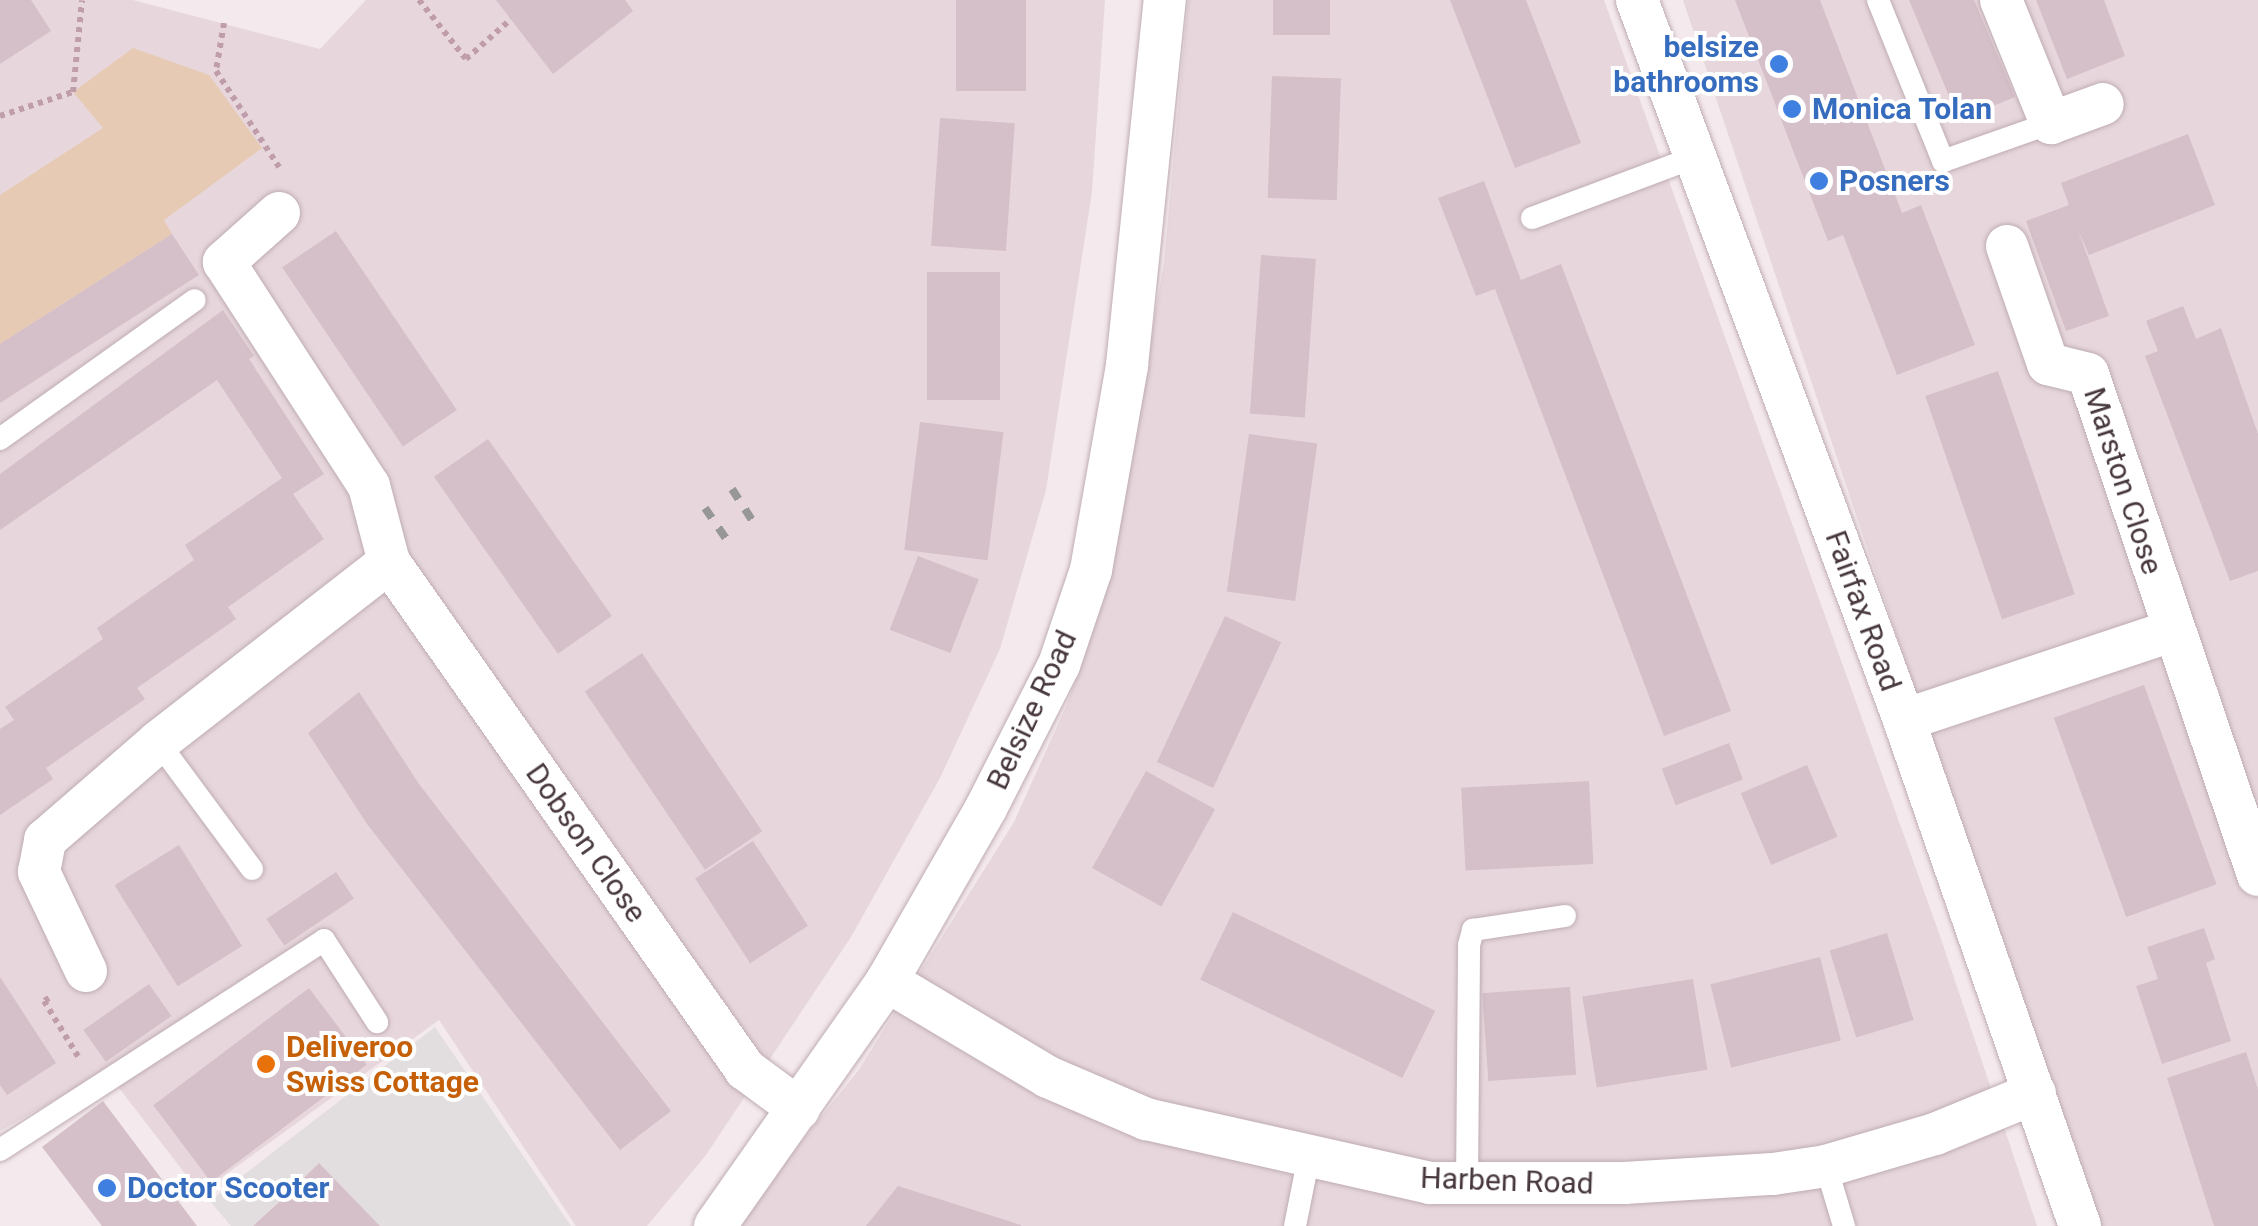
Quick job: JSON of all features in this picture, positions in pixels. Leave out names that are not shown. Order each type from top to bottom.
[{"type":"street","name":"Belsize Road","points":[[715,1226],[887,980],[986,808],[1059,664],[1091,570],[1126,366],[1164,0]]},
{"type":"street","name":"Fairfax Road","points":[[1638,0],[1904,720],[2080,1226]]},
{"type":"street","points":[[2001,0],[2050,123],[2103,104]]},
{"type":"street","name":"Dobson Close","points":[[279,214],[224,262],[369,486],[389,562],[745,1069],[799,1109]]},
{"type":"street","name":"Marston Close","points":[[2007,246],[2048,364],[2088,374],[2172,631],[2258,875]]},
{"type":"street","points":[[86,971],[44,888],[39,855],[59,825],[158,742],[389,562]]},
{"type":"street","points":[[1904,720],[2172,631]]},
{"type":"street","name":"Harben Road","points":[[887,980],[1048,1077],[1146,1120],[1430,1184],[1624,1183],[1773,1174],[1826,1166],[1934,1134],[2035,1093]]},
{"type":"lane","points":[[1878,0],[1942,160],[2050,123]]},
{"type":"lane","points":[[1532,218],[1695,156]]},
{"type":"lane","points":[[0,439],[195,300]]},
{"type":"lane","points":[[158,742],[252,869]]},
{"type":"lane","points":[[1467,1183],[1469,945],[1473,930],[1566,916]]},
{"type":"lane","points":[[0,1150],[324,940],[378,1022]]},
{"type":"lane","points":[[1295,1226],[1309,1156]]},
{"type":"lane","points":[[1826,1166],[1844,1226]]},
{"type":"path","points":[[0,116],[74,92],[82,0]]},
{"type":"path","points":[[420,0],[466,59],[510,19]]},
{"type":"path","points":[[224,23],[212,73],[298,196],[279,214]]},
{"type":"shaded area","points":[[0,0],[133,0],[320,49],[366,0],[1105,0],[1092,192],[1046,490],[1000,649],[940,778],[851,937],[706,1155],[647,1226],[576,1226],[439,1020],[200,1193],[106,1071],[0,1131]]},
{"type":"shaded area","points":[[1188,0],[1604,0],[1939,933],[2037,1226],[733,1226],[858,1071],[1014,822],[1067,704],[1109,583],[1164,262]]},
{"type":"shaded area","points":[[1683,0],[2258,0],[2258,1226],[2095,1226]]},
{"type":"shaded area","points":[[133,48],[209,75],[262,148],[164,220],[172,234],[0,344],[0,195],[103,128],[73,92]]},
{"type":"shaded area","points":[[435,1027],[571,1226],[380,1226],[319,1163],[253,1226],[231,1226],[210,1201]]},
{"type":"building","points":[[0,0],[31,0],[51,31],[0,64]]},
{"type":"building","points":[[496,0],[625,0],[633,11],[553,74]]},
{"type":"building","points":[[956,0],[1026,0],[1026,91],[956,91]]},
{"type":"building","points":[[1273,0],[1330,0],[1330,35],[1273,35]]},
{"type":"building","points":[[1450,0],[1526,0],[1581,143],[1515,168]]},
{"type":"building","points":[[1735,0],[1820,0],[1902,213],[1921,205],[1975,345],[1897,375],[1843,235],[1828,241]]},
{"type":"building","points":[[1909,0],[1974,0],[2015,97],[1959,120]]},
{"type":"building","points":[[2036,0],[2104,0],[2125,56],[2067,79]]},
{"type":"building","points":[[1272,76],[1341,78],[1337,200],[1268,198]]},
{"type":"building","points":[[940,118],[1015,123],[1006,251],[931,246]]},
{"type":"building","points":[[2188,134],[2215,205],[2089,255],[2078,230],[2109,316],[2066,331],[2026,221],[2069,205],[2061,183]]},
{"type":"building","points":[[1484,181],[1521,280],[1561,264],[1731,711],[1664,736],[1495,289],[1476,296],[1438,198]]},
{"type":"building","points":[[336,231],[457,410],[403,446],[282,267]]},
{"type":"building","points":[[172,234],[199,275],[0,403],[0,344]]},
{"type":"building","points":[[1261,255],[1316,259],[1305,417],[1250,414]]},
{"type":"building","points":[[927,272],[1000,272],[1000,400],[927,400]]},
{"type":"building","points":[[2183,306],[2196,339],[2221,328],[2258,434],[2258,571],[2230,581],[2145,356],[2158,351],[2146,321]]},
{"type":"building","points":[[223,310],[254,356],[249,359],[324,474],[293,494],[324,539],[228,607],[236,619],[137,688],[145,699],[46,768],[53,779],[0,815],[0,729],[14,720],[5,707],[103,639],[97,628],[194,560],[185,545],[282,478],[217,380],[0,530],[0,474]]},
{"type":"building","points":[[1998,371],[2075,594],[2002,619],[1925,396]]},
{"type":"building","points":[[920,422],[1003,432],[988,560],[904,550]]},
{"type":"building","points":[[1249,434],[1317,444],[1295,601],[1227,591]]},
{"type":"building","points":[[488,439],[612,616],[558,654],[434,477]]},
{"type":"building","points":[[918,556],[979,579],[950,653],[890,630]]},
{"type":"building","points":[[1225,616],[1281,642],[1213,788],[1157,762]]},
{"type":"building","points":[[642,653],[762,831],[705,870],[585,692]]},
{"type":"building","points":[[2144,685],[2217,884],[2126,917],[2054,718]]},
{"type":"building","points":[[359,692],[419,784],[671,1111],[620,1150],[367,824],[308,733]]},
{"type":"building","points":[[1729,743],[1743,779],[1676,805],[1662,769]]},
{"type":"building","points":[[1807,765],[1837,837],[1771,865],[1741,793]]},
{"type":"building","points":[[1146,771],[1215,809],[1161,906],[1092,868]]},
{"type":"building","points":[[1589,781],[1593,864],[1466,871],[1461,788]]},
{"type":"building","points":[[753,841],[808,926],[750,963],[695,879]]},
{"type":"building","points":[[179,845],[242,946],[178,986],[115,885]]},
{"type":"building","points":[[336,872],[354,899],[284,946],[266,919]]},
{"type":"building","points":[[1233,912],[1435,1011],[1402,1078],[1200,979]]},
{"type":"building","points":[[2204,928],[2215,959],[2206,963],[2231,1041],[2162,1064],[2136,986],[2158,979],[2147,947]]},
{"type":"building","points":[[1887,933],[1914,1020],[1856,1038],[1830,951]]},
{"type":"building","points":[[1820,957],[1841,1040],[1731,1068],[1710,984]]},
{"type":"building","points":[[0,977],[56,1063],[7,1095],[0,1085]]},
{"type":"building","points":[[1693,979],[1707,1070],[1597,1087],[1582,997]]},
{"type":"building","points":[[149,984],[171,1016],[106,1062],[83,1030]]},
{"type":"building","points":[[1570,987],[1576,1075],[1488,1081],[1482,993]]},
{"type":"building","points":[[309,988],[367,1065],[211,1182],[153,1105]]},
{"type":"building","points":[[2246,1052],[2258,1089],[2258,1226],[2214,1226],[2167,1078]]},
{"type":"building","points":[[103,1101],[197,1226],[102,1226],[42,1147]]},
{"type":"building","points":[[319,1163],[380,1226],[253,1226],[280,1201]]},
{"type":"building","points":[[898,1186],[1021,1225],[1021,1226],[866,1226]]},
{"type":"railway","points":[[732,489],[757,528]]},
{"type":"railway","points":[[705,508],[731,546]]},
{"type":"place","name":"belsize bathrooms","points":[[1779,64]]},
{"type":"place","name":"Monica Tolan","points":[[1792,109]]},
{"type":"place","name":"Posners","points":[[1819,181]]},
{"type":"place","name":"Deliveroo Swiss Cottage","points":[[266,1064]]},
{"type":"place","name":"Doctor Scooter","points":[[107,1188]]}]
